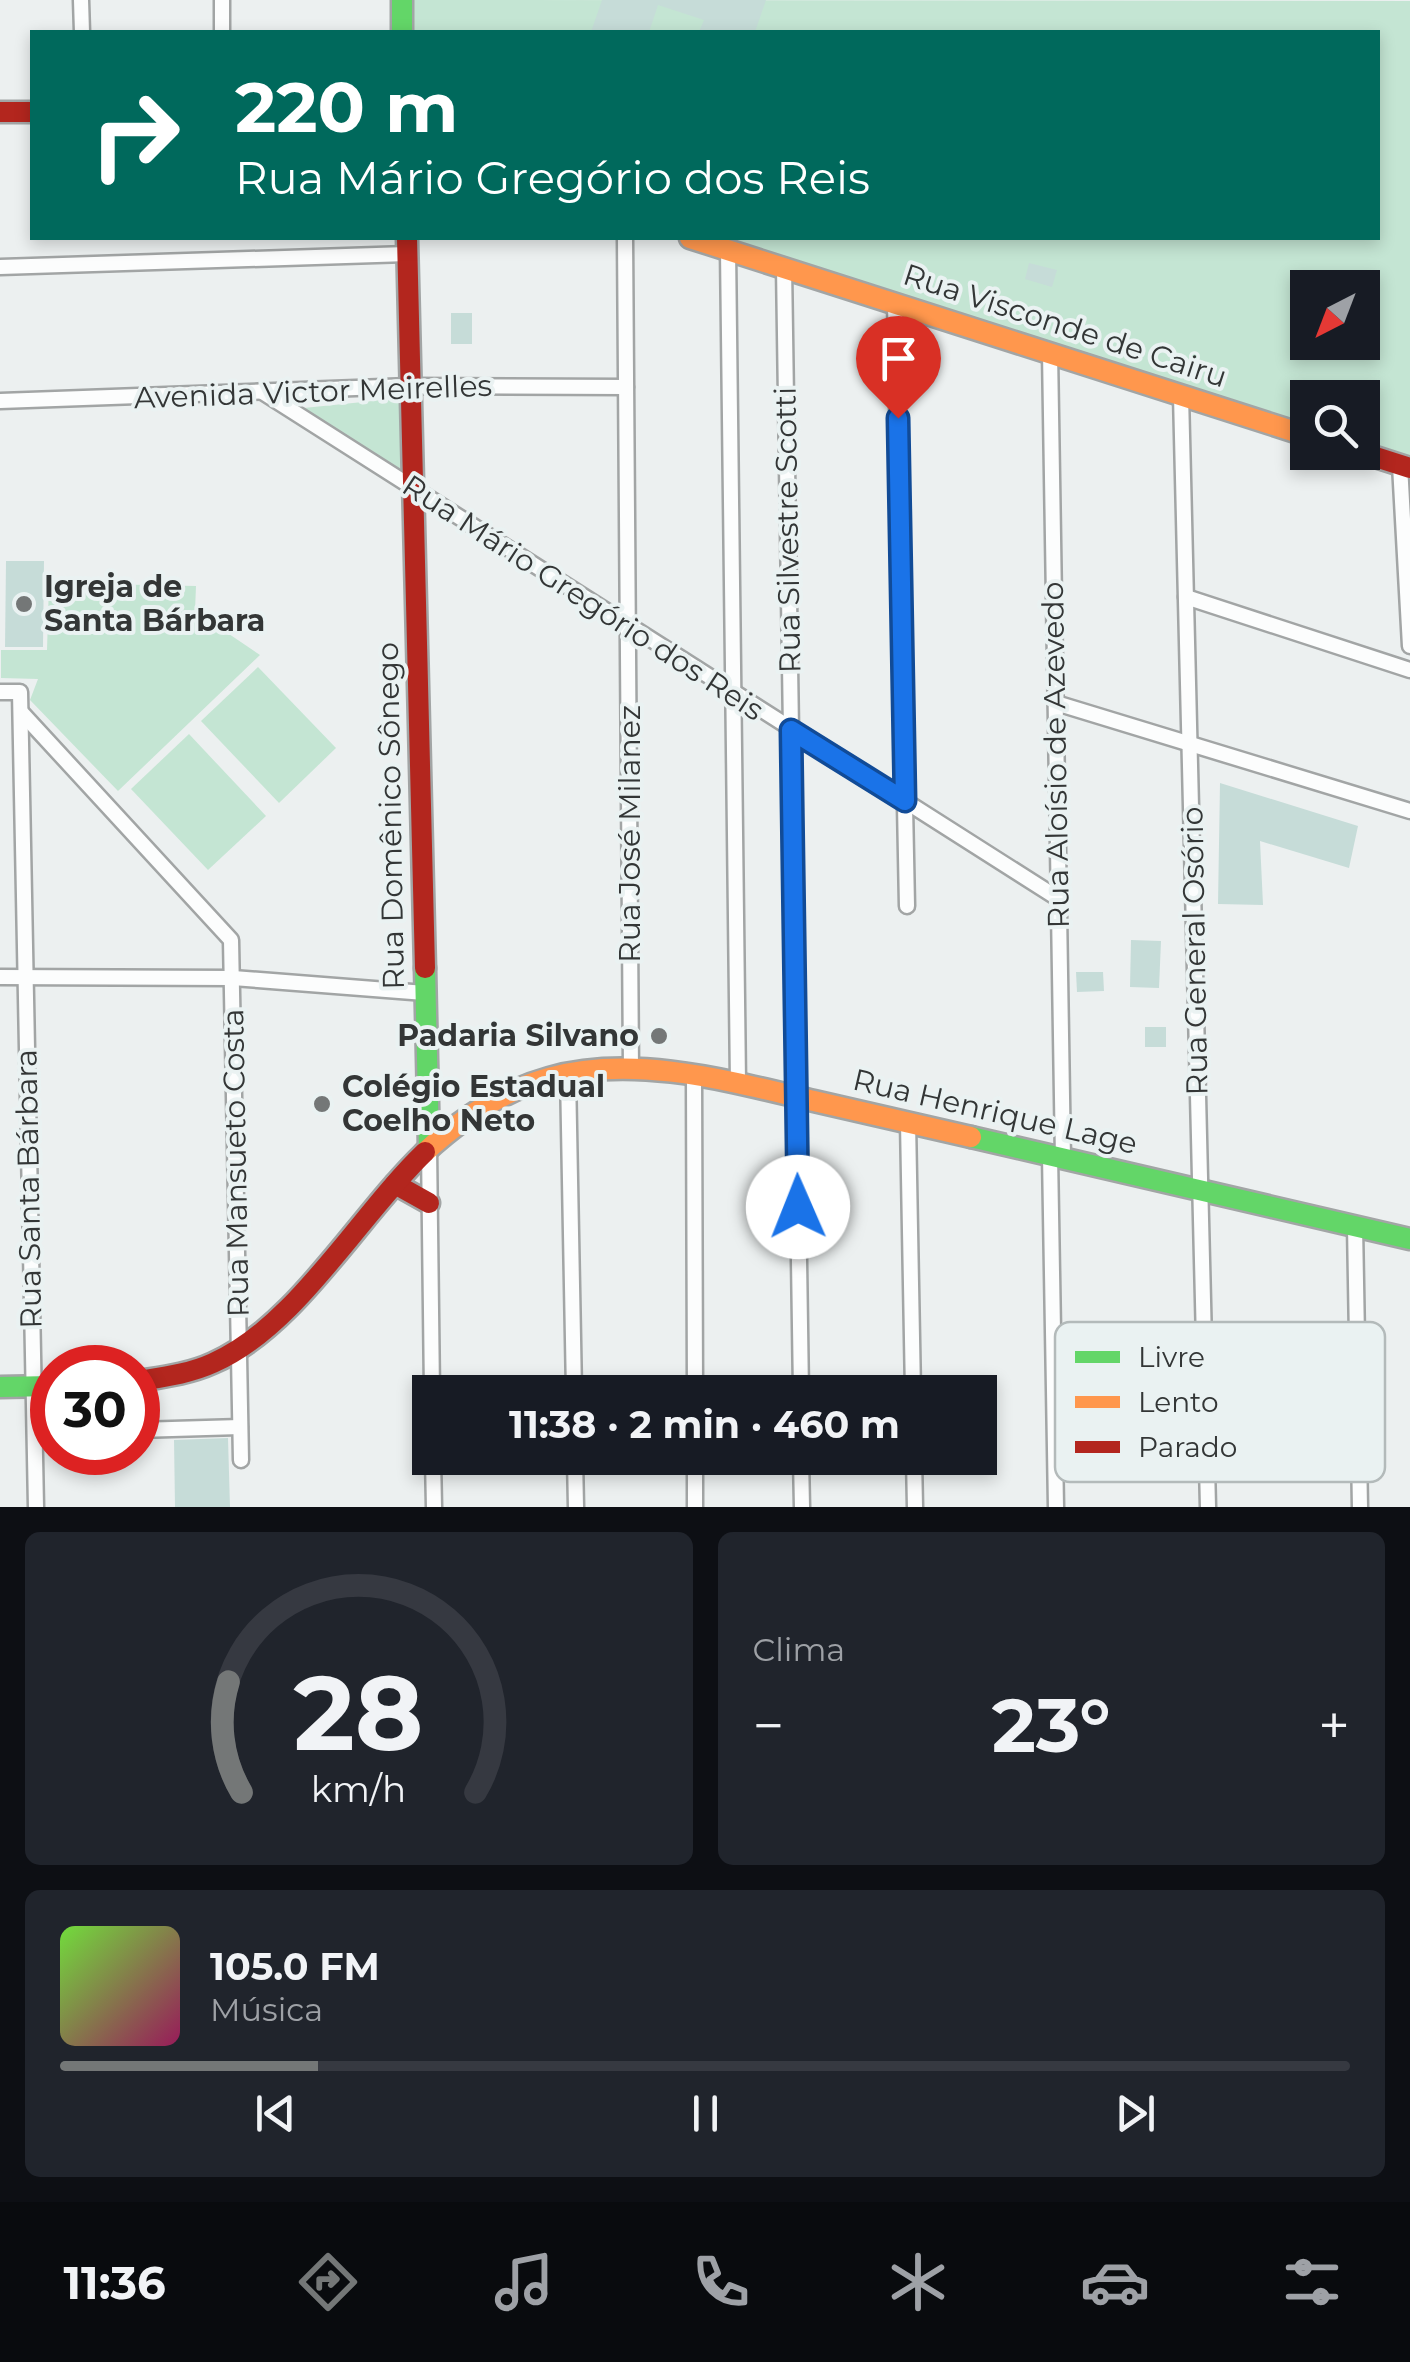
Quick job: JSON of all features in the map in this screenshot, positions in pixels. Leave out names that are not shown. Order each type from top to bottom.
[{"type":"street","points":[[81,0],[82,30]]},
{"type":"street","points":[[222,0],[222,30]]},
{"type":"street","points":[[402,0],[402,30]]},
{"type":"street","points":[[0,112],[30,112]]},
{"type":"street","name":"Rua José Milanez","points":[[625,240],[631,1070]]},
{"type":"street","name":"Rua Visconde de Cairu","points":[[696,240],[1290,430]]},
{"type":"street","points":[[0,267],[407,246]]},
{"type":"street","name":"Rua Domênico Sônego","points":[[407,246],[432,1375]]},
{"type":"street","points":[[728,250],[738,1083]]},
{"type":"street","name":"Rua Silvestre Scotti","points":[[784,268],[800,1375]]},
{"type":"street","points":[[895,303],[907,906]]},
{"type":"street","name":"Rua Aloísio de Azevedo","points":[[1050,352],[1059,899],[1056,1322]]},
{"type":"street","name":"Avenida Victor Meirelles","points":[[0,401],[410,386],[626,388]]},
{"type":"street","name":"Rua Mário Gregório dos Reis","points":[[261,392],[1059,899]]},
{"type":"street","name":"Rua General Osório","points":[[1181,395],[1203,1322]]},
{"type":"street","points":[[1380,459],[1405,467],[1410,646]]},
{"type":"street","points":[[1186,597],[1410,670]]},
{"type":"street","name":"Rua Santa Bárbara","points":[[0,692],[20,692],[25,978],[41,1345]]},
{"type":"street","points":[[1056,702],[1410,811]]},
{"type":"street","name":"Rua Mansueto Costa","points":[[20,712],[231,940],[241,1460]]},
{"type":"street","points":[[0,978],[233,978],[425,992]]},
{"type":"street","name":"Rua Henrique Lage","points":[[160,1377],[214,1363],[239,1349],[293,1302],[395,1184],[467,1116],[531,1084],[568,1074],[631,1070],[738,1083],[1410,1239]]},
{"type":"street","points":[[568,1074],[574,1375]]},
{"type":"street","points":[[694,1076],[695,1375]]},
{"type":"street","points":[[908,1122],[913,1375]]},
{"type":"street","points":[[395,1184],[429,1204]]},
{"type":"street","points":[[1355,1226],[1357,1322]]},
{"type":"street","points":[[0,1388],[30,1387]]},
{"type":"street","points":[[160,1429],[240,1427]]},
{"type":"street","name":"Rua Santa Bárbara","points":[[35,1475],[36,1507]]},
{"type":"street","points":[[433,1475],[434,1507]]},
{"type":"street","points":[[575,1475],[576,1507]]},
{"type":"street","points":[[695,1475],[695,1507]]},
{"type":"street","points":[[802,1475],[802,1507]]},
{"type":"street","points":[[914,1475],[915,1507]]},
{"type":"street","name":"Rua General Osório","points":[[1207,1482],[1208,1507]]},
{"type":"street","points":[[1360,1482],[1360,1507]]},
{"type":"green space","points":[[409,0],[1410,1],[1410,459],[1380,449],[1380,380],[1290,380],[1290,422],[712,240],[1380,240],[1380,30],[410,30]]},
{"type":"green space","points":[[402,398],[403,477],[294,409]]},
{"type":"green space","points":[[49,583],[196,586],[195,611],[260,655],[118,791],[30,700],[38,679],[1,678],[1,650],[47,650]]},
{"type":"green space","points":[[258,667],[336,748],[279,803],[201,721]]},
{"type":"green space","points":[[189,734],[266,816],[208,870],[131,789]]},
{"type":"building","points":[[602,0],[766,0],[756,30],[700,30],[704,20],[658,5],[650,30],[592,30]]},
{"type":"building","points":[[1029,263],[1057,270],[1052,287],[1025,279]]},
{"type":"building","points":[[451,313],[472,313],[472,344],[451,344]]},
{"type":"building","name":"Igreja de Santa Bárbara","points":[[6,561],[44,561],[43,647],[5,647]]},
{"type":"building","points":[[1220,783],[1358,826],[1349,868],[1260,841],[1263,905],[1218,904]]},
{"type":"building","points":[[1131,940],[1161,941],[1159,988],[1130,987]]},
{"type":"building","points":[[1076,972],[1103,972],[1104,991],[1077,992]]},
{"type":"building","points":[[1145,1027],[1166,1027],[1166,1047],[1145,1047]]},
{"type":"building","points":[[228,1438],[230,1507],[175,1507],[174,1440]]},
{"type":"traffic: fast","points":[[402,0],[402,30]]},
{"type":"traffic: fast","points":[[425,968],[429,1147]]},
{"type":"traffic: fast","points":[[971,1137],[1410,1239]]},
{"type":"traffic: fast","points":[[0,1387],[30,1386]]},
{"type":"traffic: slow","points":[[696,240],[1290,430]]},
{"type":"traffic: slow","points":[[425,1152],[467,1118],[514,1090],[581,1071],[614,1069],[648,1069],[716,1079],[971,1137]]},
{"type":"traffic: jam","points":[[0,112],[30,112]]},
{"type":"traffic: jam","points":[[407,240],[425,968]]},
{"type":"traffic: jam","points":[[1380,458],[1410,468]]},
{"type":"traffic: jam","points":[[160,1377],[213,1363],[272,1324],[425,1152]]},
{"type":"traffic: jam","points":[[395,1184],[429,1203]]},
{"type":"place","name":"Igreja de Santa Bárbara","points":[[24,604]]},
{"type":"place","name":"Padaria Silvano","points":[[659,1036]]},
{"type":"place","name":"Colégio Estadual Coelho Neto","points":[[322,1104]]},
{"type":"route","points":[[798,1207],[791,730],[905,801],[898,418]]}]
